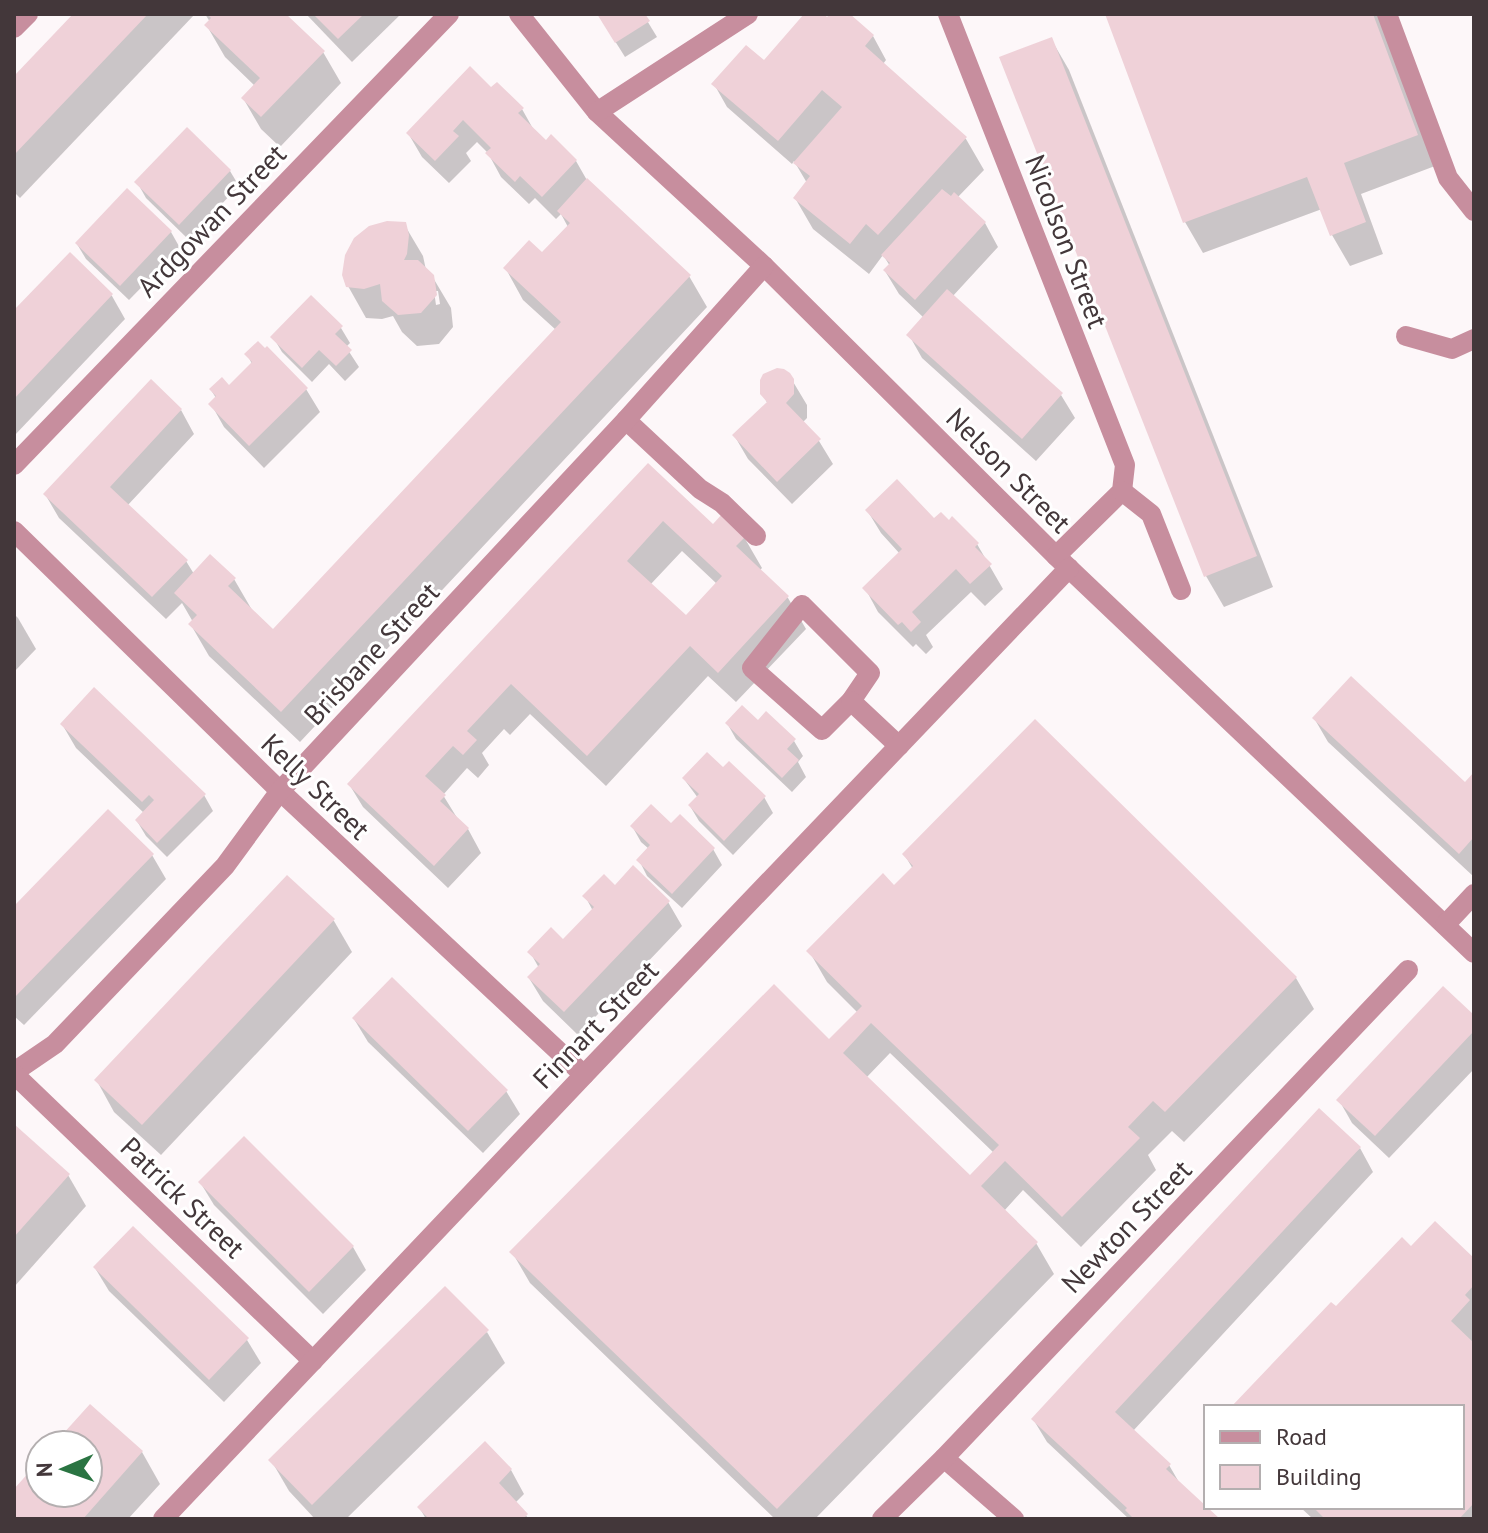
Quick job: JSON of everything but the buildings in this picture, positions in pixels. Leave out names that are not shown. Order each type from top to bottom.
[{"type":"street","points":[[14,28],[28,14]]},
{"type":"street","name":"Ardgowan Street","points":[[14,465],[449,14]]},
{"type":"street","name":"Nelson Street","points":[[519,14],[597,112],[764,266],[1062,562],[1474,953]]},
{"type":"street","points":[[597,112],[748,14]]},
{"type":"street","name":"Nicolson Street","points":[[948,14],[1125,465],[1122,491]]},
{"type":"street","points":[[1387,14],[1448,178],[1474,211]]},
{"type":"street","name":"Brisbane Street","points":[[14,1073],[55,1044],[225,866],[280,791],[626,420],[764,266]]},
{"type":"street","points":[[1406,336],[1452,349],[1474,339]]},
{"type":"street","points":[[626,420],[756,536]]},
{"type":"street","points":[[1062,562],[1122,491],[1151,514],[1181,590]]},
{"type":"street","name":"Kelly Street","points":[[14,531],[280,791],[584,1075]]},
{"type":"street","name":"Finnart Street","points":[[163,1519],[899,746],[1062,562]]},
{"type":"street","points":[[802,605],[870,673],[851,701],[822,730],[752,668],[802,605]]},
{"type":"street","points":[[851,701],[899,746]]},
{"type":"street","points":[[1445,925],[1474,894]]},
{"type":"street","name":"Newton Street","points":[[882,1519],[944,1458],[1408,970]]},
{"type":"street","name":"Patrick Street","points":[[14,1073],[313,1361]]},
{"type":"street","points":[[944,1458],[1014,1519]]}]
